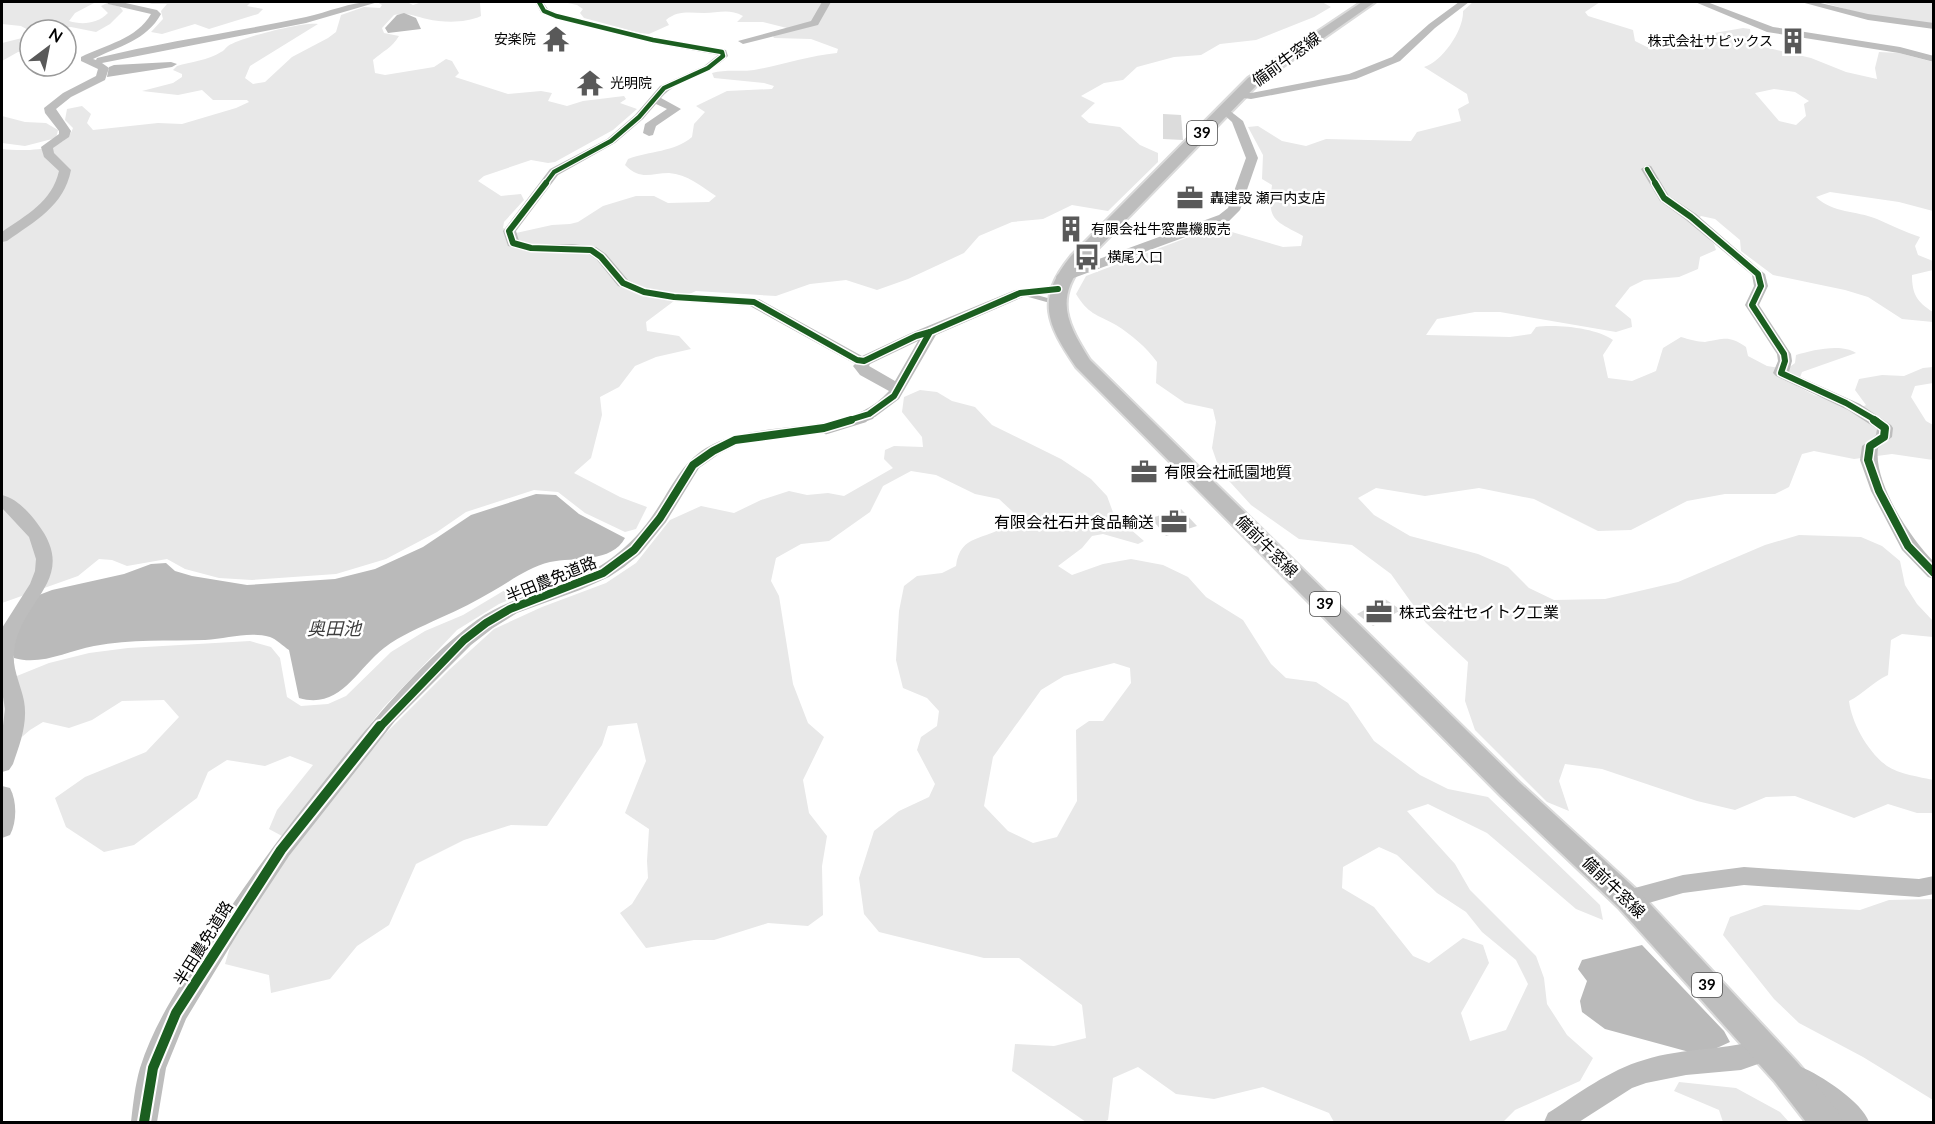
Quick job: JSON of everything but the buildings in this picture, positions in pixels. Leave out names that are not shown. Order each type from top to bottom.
[{"type":"main road","name":"備前牛窓線","points":[[1369,2],[1277,64],[1239,95],[1077,260],[1061,283],[1057,299],[1062,330],[1083,363],[1510,789],[1628,899],[1776,1061],[1826,1122]]},
{"type":"street","points":[[2,238],[55,200],[59,193],[64,170],[48,154],[47,147],[65,135],[65,131],[51,113],[50,108],[101,78],[104,68],[85,59],[147,29],[156,14],[148,9],[111,2]]},
{"type":"street","points":[[267,28],[341,2]]},
{"type":"street","points":[[94,63],[153,48],[331,15],[373,2]]},
{"type":"street","points":[[539,2],[544,11],[556,16],[653,40],[722,52],[723,57],[712,65],[673,83],[611,141],[564,166],[547,178],[509,231],[513,243],[531,247],[590,250],[604,259],[618,280],[643,292],[659,296],[754,302],[768,308],[836,350],[864,361]]},
{"type":"street","points":[[744,41],[815,23],[826,2]]},
{"type":"street","points":[[1239,95],[1251,96],[1329,82],[1379,66],[1404,53],[1432,26],[1464,2]]},
{"type":"street","points":[[1700,2],[1771,30],[1900,50],[1934,59]]},
{"type":"street","points":[[1806,2],[1874,19],[1934,26]]},
{"type":"street","points":[[649,133],[651,124],[675,109],[654,99]]},
{"type":"street","points":[[898,389],[865,372],[861,366],[864,361],[916,336],[1020,293],[1061,283],[1224,218],[1234,210],[1252,158],[1237,121],[1225,110]]},
{"type":"street","points":[[1647,170],[1664,198],[1691,217],[1758,274],[1761,286],[1752,305],[1784,354],[1785,361],[1781,373],[1790,380],[1839,399],[1871,416],[1885,428],[1884,437],[1870,446],[1868,460],[1879,491],[1908,546],[1934,573]]},
{"type":"street","name":"半田農免道路","points":[[144,1122],[153,1068],[176,1013],[281,850],[388,716],[464,640],[486,623],[510,609],[603,573],[634,550],[660,518],[693,465],[713,451],[735,440],[759,435],[840,425],[869,414],[885,404],[898,389],[930,332]]},
{"type":"street","points":[[2,500],[35,530],[44,556],[44,572],[41,582],[7,633],[4,663],[14,701],[15,719],[2,764]]},
{"type":"street","points":[[2,794],[4,801],[2,829]]},
{"type":"street","points":[[1628,899],[1683,884],[1744,876],[1919,888],[1934,885]]},
{"type":"street","points":[[1557,1122],[1623,1080],[1645,1071],[1686,1063],[1741,1058],[1776,1061],[1811,1083],[1856,1122]]},
{"type":"shaded area","points":[[2,2],[96,2],[75,13],[71,18],[18,18],[18,26],[2,24]]},
{"type":"shaded area","points":[[146,2],[251,2],[247,6],[263,9],[258,14],[209,29],[195,24],[162,34],[151,32],[163,19],[161,11],[167,4]]},
{"type":"shaded area","points":[[377,2],[407,2],[413,5],[422,2],[477,2],[480,3],[481,16],[448,22],[407,14],[394,15],[382,28],[384,33],[399,36],[373,60],[375,73],[385,75],[434,67],[446,59],[452,61],[459,73],[455,77],[508,94],[541,91],[552,93],[548,101],[567,106],[583,101],[624,96],[626,99],[620,103],[637,109],[613,130],[555,162],[531,160],[484,176],[478,181],[501,196],[521,194],[524,200],[504,222],[503,228],[516,233],[578,222],[603,206],[636,196],[654,196],[668,203],[709,202],[716,196],[688,178],[669,173],[641,175],[625,165],[628,159],[678,146],[692,137],[694,124],[705,112],[696,106],[727,91],[772,89],[774,86],[714,78],[712,73],[754,70],[837,53],[838,49],[811,39],[774,38],[773,36],[791,29],[763,22],[737,22],[743,16],[733,12],[680,13],[666,20],[669,25],[649,34],[584,18],[580,13],[583,9],[563,2],[1322,2],[1331,7],[1314,17],[1256,40],[1220,44],[1201,55],[1174,57],[1137,67],[1123,80],[1104,83],[1081,96],[1095,103],[1081,116],[1089,123],[1120,127],[1140,145],[1158,153],[1158,162],[1108,211],[1072,205],[1043,219],[1012,222],[979,236],[964,253],[908,279],[877,290],[846,280],[810,284],[776,296],[696,291],[674,301],[646,322],[647,331],[679,336],[691,349],[656,357],[635,366],[619,387],[600,397],[602,415],[591,458],[574,473],[620,497],[647,507],[636,529],[625,532],[585,513],[558,492],[534,490],[466,512],[437,532],[386,559],[336,574],[252,580],[219,578],[185,569],[167,559],[127,566],[112,560],[99,559],[78,576],[2,603],[2,149],[42,149],[61,142],[73,128],[65,120],[67,109],[82,106],[91,114],[87,123],[93,130],[158,123],[182,124],[236,108],[249,102],[247,100],[213,100],[202,90],[178,95],[142,91],[173,83],[182,77],[182,74],[173,70],[177,66],[211,57],[234,43],[287,28],[318,24],[250,66],[245,78],[253,84],[265,82],[292,57],[336,32],[341,15],[364,7],[380,8],[382,5]]},
{"type":"shaded area","points":[[1473,2],[1600,2],[1585,12],[1588,16],[1633,30],[1635,41],[1647,47],[1663,47],[1668,36],[1697,36],[1743,28],[1750,29],[1751,38],[1764,47],[1811,58],[1846,72],[1877,79],[1875,68],[1879,52],[1899,53],[1933,62],[1933,211],[1899,202],[1830,192],[1816,197],[1830,206],[1869,216],[1920,237],[1915,246],[1918,255],[1933,261],[1933,270],[1912,275],[1913,287],[1919,301],[1933,312],[1933,322],[1902,319],[1868,297],[1845,290],[1773,275],[1741,251],[1740,240],[1715,219],[1701,216],[1693,223],[1714,244],[1716,250],[1700,257],[1698,269],[1679,277],[1644,280],[1630,287],[1615,306],[1631,319],[1632,327],[1616,332],[1500,312],[1475,312],[1437,319],[1426,335],[1510,337],[1531,334],[1536,327],[1544,326],[1597,332],[1613,340],[1603,355],[1608,378],[1632,381],[1656,371],[1663,348],[1681,337],[1705,342],[1730,339],[1746,347],[1748,356],[1767,366],[1787,369],[1795,363],[1796,355],[1843,348],[1856,353],[1802,372],[1797,386],[1814,395],[1858,409],[1866,405],[1855,390],[1859,379],[1882,375],[1904,376],[1923,368],[1933,367],[1933,383],[1915,386],[1911,397],[1926,421],[1933,425],[1933,460],[1892,454],[1854,459],[1814,451],[1802,454],[1789,487],[1775,494],[1725,494],[1687,501],[1631,530],[1598,531],[1534,499],[1479,488],[1425,496],[1376,488],[1358,498],[1374,515],[1410,536],[1478,554],[1508,567],[1529,588],[1554,600],[1605,599],[1678,582],[1765,545],[1799,535],[1861,537],[1882,546],[1900,561],[1905,585],[1917,604],[1933,621],[1933,637],[1902,634],[1891,640],[1888,675],[1849,701],[1857,728],[1867,745],[1880,760],[1897,771],[1933,780],[1933,813],[1917,813],[1888,804],[1854,818],[1795,796],[1766,797],[1735,810],[1697,801],[1602,769],[1565,764],[1559,781],[1569,811],[1547,802],[1475,730],[1465,701],[1468,662],[1426,623],[1391,574],[1352,545],[1299,539],[1251,505],[1220,471],[1212,448],[1216,422],[1213,409],[1185,403],[1156,383],[1157,362],[1148,351],[1122,329],[1089,310],[1080,301],[1076,294],[1086,276],[1202,232],[1225,230],[1283,247],[1301,246],[1303,236],[1279,222],[1272,213],[1272,185],[1262,179],[1263,155],[1248,127],[1258,126],[1282,141],[1306,146],[1326,139],[1411,141],[1417,132],[1461,121],[1458,109],[1469,103],[1467,94],[1424,67],[1438,59],[1451,44],[1460,27],[1463,11]],"holes":[[[1774,89],[1795,92],[1809,101],[1804,104],[1806,116],[1796,125],[1779,121],[1755,93]]]},
{"type":"shaded area","points":[[1821,2],[1933,2],[1933,28],[1870,16]]},
{"type":"shaded area","points":[[107,3],[120,7],[123,11],[110,24],[96,32],[78,28],[78,23],[89,23],[104,17],[108,13],[101,6]]},
{"type":"shaded area","points":[[18,39],[18,52],[2,61],[2,43]]},
{"type":"shaded area","points":[[2,116],[25,122],[46,123],[58,130],[56,138],[25,146],[2,143]]},
{"type":"shaded area","points":[[920,390],[937,392],[952,401],[975,407],[992,425],[1061,459],[1091,479],[1107,496],[1114,515],[1144,541],[1138,544],[1103,534],[1092,536],[1082,548],[1058,566],[1072,575],[1103,564],[1131,559],[1163,565],[1188,577],[1206,597],[1243,620],[1271,664],[1286,678],[1316,682],[1348,703],[1374,741],[1420,775],[1448,789],[1488,797],[1600,905],[1603,920],[1576,909],[1487,833],[1428,804],[1407,811],[1455,864],[1470,890],[1536,956],[1544,978],[1547,1004],[1567,1035],[1593,1058],[1580,1081],[1515,1110],[1503,1122],[1334,1122],[1329,1113],[1263,1087],[1214,1099],[1176,1094],[1138,1067],[1113,1078],[1108,1120],[1086,1122],[1012,1071],[1015,1044],[1054,1046],[1086,1038],[1082,1005],[1019,958],[984,958],[879,932],[864,914],[859,878],[874,831],[899,811],[929,797],[935,784],[917,750],[921,737],[937,726],[939,711],[927,698],[903,688],[896,660],[899,611],[904,586],[917,576],[942,573],[956,566],[958,555],[968,543],[1006,525],[1013,512],[999,499],[975,494],[936,475],[911,471],[883,486],[870,512],[829,541],[801,544],[776,558],[771,581],[779,596],[793,684],[808,723],[824,737],[803,780],[809,813],[827,836],[822,866],[823,915],[808,926],[768,923],[714,940],[694,940],[646,948],[620,913],[632,904],[648,878],[649,829],[625,813],[646,761],[637,723],[608,726],[602,745],[547,826],[511,825],[464,840],[416,864],[389,925],[357,946],[330,979],[271,993],[269,975],[225,964],[237,923],[377,742],[494,629],[542,607],[606,583],[636,563],[670,520],[701,506],[734,513],[761,500],[789,491],[807,495],[828,493],[844,496],[893,468],[884,459],[885,450],[894,446],[923,447],[922,437],[902,412],[904,397]],"holes":[[[1114,663],[1130,668],[1131,683],[1103,721],[1089,721],[1076,730],[1077,801],[1057,837],[1033,843],[1008,831],[984,806],[993,757],[1041,690],[1064,676]],[[1379,847],[1397,855],[1437,893],[1466,912],[1482,932],[1516,960],[1528,984],[1506,1030],[1470,1041],[1461,1013],[1489,963],[1483,945],[1463,938],[1429,963],[1413,956],[1374,907],[1342,888],[1343,867]]]},
{"type":"shaded area","points":[[515,584],[525,585],[528,592],[499,604],[457,630],[383,708],[282,836],[269,829],[277,810],[313,765],[290,756],[265,766],[227,760],[208,772],[197,798],[134,845],[104,852],[66,827],[55,798],[85,777],[146,752],[179,717],[164,700],[122,701],[92,720],[69,728],[43,722],[2,754],[2,682],[49,663],[89,653],[128,648],[250,641],[271,647],[280,658],[287,697],[301,706],[328,704],[346,696],[391,652],[425,631],[463,615]]},
{"type":"shaded area","points":[[1933,899],[1933,1100],[1863,1057],[1799,1023],[1774,999],[1723,935],[1730,917],[1764,905],[1860,910],[1889,900]]},
{"type":"shaded area","points":[[1679,1082],[1736,1088],[1780,1112],[1789,1122],[1723,1122],[1719,1110],[1674,1091]]},
{"type":"water","points":[[404,13],[416,18],[421,29],[388,33],[385,28],[397,15]]},
{"type":"water","points":[[171,62],[177,64],[172,67],[107,77],[109,67],[114,65]]},
{"type":"water","name":"奥田池","points":[[536,494],[556,495],[579,514],[625,538],[611,552],[602,555],[550,562],[535,567],[487,595],[404,635],[384,648],[346,686],[326,698],[313,700],[299,698],[289,650],[272,638],[262,635],[205,640],[122,642],[34,660],[14,658],[11,649],[18,623],[39,595],[52,590],[124,574],[151,564],[166,563],[175,571],[192,576],[247,585],[335,579],[375,569],[423,547],[471,515]]},
{"type":"water","points":[[1642,945],[1724,1031],[1730,1042],[1708,1052],[1693,1053],[1605,1029],[1582,1012],[1580,1001],[1587,981],[1578,969],[1582,960]]},
{"type":"waterway","points":[[1029,295],[1047,300]]},
{"type":"waterway","points":[[861,421],[872,417]]},
{"type":"waterway","points":[[826,432],[865,420]]},
{"type":"cycle path","points":[[539,2],[544,11],[556,16],[653,40],[722,52],[723,56],[708,68],[664,88],[639,117],[611,141],[554,172],[509,231],[513,243],[531,248],[591,250],[601,257],[623,283],[644,292],[674,297],[754,302],[857,360],[864,361],[916,336],[930,332]]},
{"type":"cycle path","points":[[1647,169],[1664,198],[1691,217],[1758,274],[1761,286],[1752,305],[1784,354],[1785,361],[1781,373],[1854,407],[1885,428],[1884,437],[1870,446],[1868,460],[1879,491],[1908,546],[1934,573]]},
{"type":"cycle path","points":[[144,1122],[153,1068],[176,1013],[232,923],[281,850],[388,716],[464,640],[486,623],[510,609],[574,586],[603,573],[618,563],[634,550],[660,518],[693,465],[713,451],[735,440],[824,428],[869,414],[894,396],[930,332],[1020,293],[1058,289]]},
{"type":"place","name":"安楽院","points":[[556,39]]},
{"type":"place","name":"株式会社サピックス","points":[[1793,41]]},
{"type":"place","name":"光明院","points":[[590,83]]},
{"type":"place","name":"轟建設 瀬戸内支店","points":[[1190,198]]},
{"type":"place","name":"有限会社牛窓農機販売","points":[[1071,229]]},
{"type":"place","name":"横尾入口","points":[[1087,257]]},
{"type":"place","name":"有限会社祇園地質","points":[[1144,472]]},
{"type":"place","name":"有限会社石井食品輸送","points":[[1174,522]]},
{"type":"place","name":"株式会社セイトク工業","points":[[1379,612]]}]
